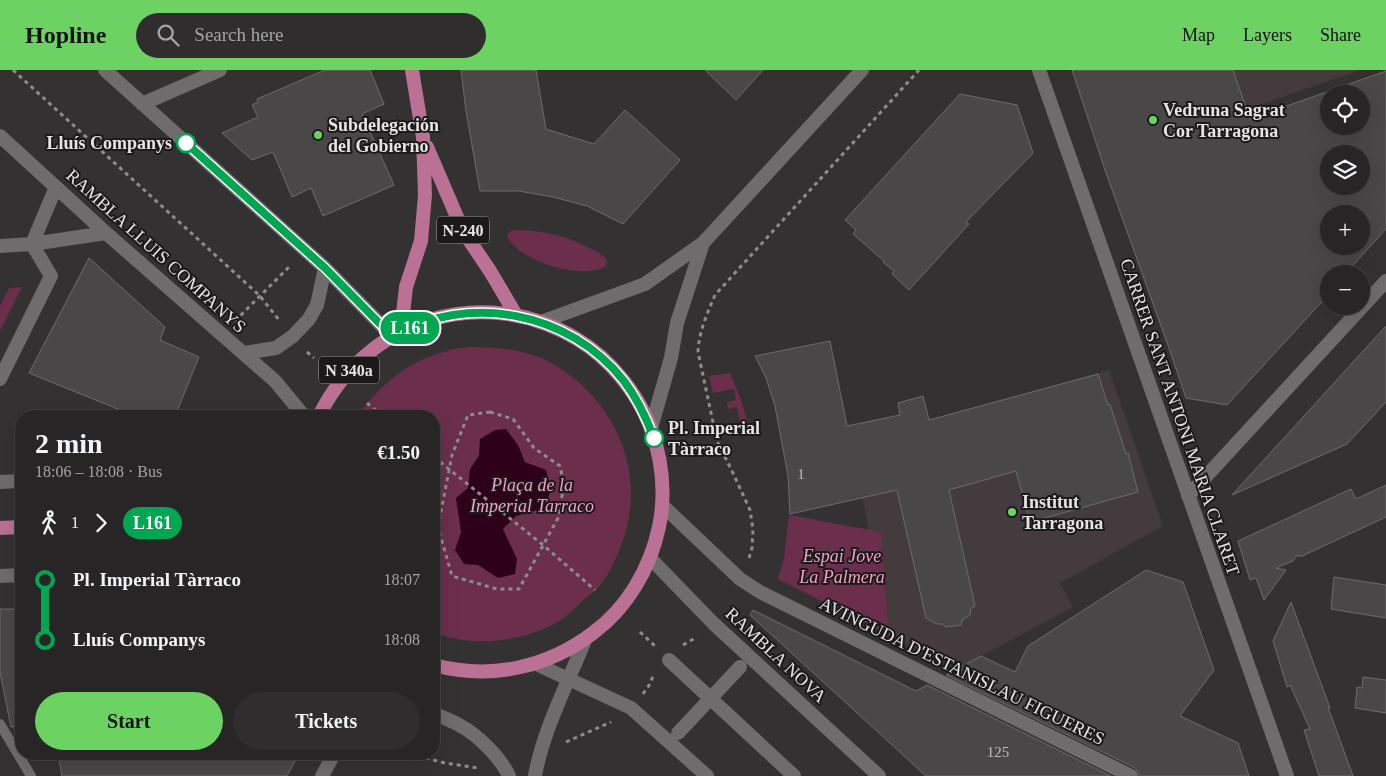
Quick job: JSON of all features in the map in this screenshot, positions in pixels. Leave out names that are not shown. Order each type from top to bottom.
[{"type":"main road","name":"N-240","points":[[397,334],[406,287],[421,240],[425,195],[422,137],[412,70]]},
{"type":"main road","name":"N-240","points":[[422,137],[463,231],[516,315]]},
{"type":"main road","name":"N 340a","points":[[322,410],[333,392],[368,352],[397,334],[425,321],[464,313],[516,315],[541,322],[562,331],[581,342],[608,363],[630,388],[641,408],[659,456],[662,476],[662,506],[658,532],[650,558],[641,577],[624,603],[608,621],[585,640],[536,664],[503,671],[478,672],[440,666]]},
{"type":"main road","points":[[0,528],[15,527]]},
{"type":"street","points":[[105,70],[397,334]]},
{"type":"street","points":[[142,104],[220,70]]},
{"type":"street","points":[[541,322],[645,284],[703,243],[862,70]]},
{"type":"street","name":"CARRER SANT ANTONI MARIA CLARET","points":[[1039,70],[1287,776]]},
{"type":"street","name":"RAMBLA LLUIS COMPANYS","points":[[0,136],[106,233],[275,381],[299,410]]},
{"type":"street","points":[[32,244],[56,187]]},
{"type":"street","points":[[0,246],[32,244],[106,233]]},
{"type":"street","points":[[650,428],[671,358],[678,323],[703,243]]},
{"type":"street","points":[[0,379],[51,276],[32,244]]},
{"type":"street","name":"RAMBLA LLUIS COMPANYS","points":[[244,353],[276,348],[293,336],[309,319],[317,304],[325,268]]},
{"type":"street","points":[[1188,496],[1386,281]]},
{"type":"street","points":[[0,482],[15,481]]},
{"type":"street","name":"AVINGUDA D'ESTANISLAU FIGUERES","points":[[662,506],[740,579],[760,592],[1131,776]]},
{"type":"street","name":"RAMBLA NOVA","points":[[650,558],[714,624],[879,776]]},
{"type":"street","points":[[0,576],[15,575]]},
{"type":"street","points":[[535,776],[538,759],[546,735],[585,640]]},
{"type":"street","points":[[536,664],[631,708],[707,776]]},
{"type":"street","points":[[663,664],[710,699],[794,776]]},
{"type":"street","name":"RAMBLA NOVA","points":[[678,733],[740,667]]},
{"type":"street","points":[[440,716],[461,725],[488,747],[505,767],[509,776]]},
{"type":"street","points":[[322,776],[331,760]]},
{"type":"lane","points":[[0,724],[15,749]]},
{"type":"lane","points":[[21,760],[31,776]]},
{"type":"path","points":[[13,70],[260,296],[282,323]]},
{"type":"path","points":[[747,562],[752,548],[753,529],[750,510],[717,442],[698,352],[698,341],[702,325],[715,295],[919,70]]},
{"type":"path","points":[[229,328],[306,250]]},
{"type":"path","points":[[367,404],[374,410]]},
{"type":"path","points":[[440,516],[452,455],[468,415],[490,412],[513,419],[534,448],[560,466],[564,485],[558,518],[519,589],[497,589],[452,576],[440,534]]},
{"type":"path","points":[[440,462],[543,545],[595,590]]},
{"type":"path","points":[[640,632],[655,646]]},
{"type":"path","points":[[677,648],[702,634]]},
{"type":"path","points":[[639,700],[663,664]]},
{"type":"path","points":[[560,744],[614,721]]},
{"type":"path","points":[[433,760],[479,768]]},
{"type":"shaded area","name":"Vedruna Sagrat Cor Tarragona","points":[[1072,70],[1360,70],[1103,159]]},
{"type":"shaded area","name":"Institut Tarragona","points":[[1109,370],[1163,526],[1060,583],[1073,607],[957,669],[889,635],[881,532],[869,530],[851,442]]},
{"type":"shaded area","points":[[506,429],[518,445],[525,462],[546,470],[551,490],[544,508],[516,516],[503,529],[517,559],[515,574],[498,578],[478,565],[464,564],[455,550],[461,532],[456,498],[468,488],[470,469],[479,456],[480,439],[495,430]]},
{"type":"green space","points":[[512,230],[541,232],[569,239],[600,254],[607,260],[606,266],[596,270],[567,270],[536,260],[523,253],[513,244],[507,235]]},
{"type":"green space","points":[[22,287],[0,331],[0,306],[9,288]]},
{"type":"green space","name":"Plaça de la Imperial Tarraco","points":[[471,347],[503,349],[535,356],[555,365],[577,381],[596,400],[611,421],[622,444],[629,469],[631,495],[628,521],[620,548],[607,575],[596,590],[557,623],[512,639],[478,641],[456,639],[440,635],[440,410],[362,410],[395,376],[430,356],[450,350]]},
{"type":"green space","points":[[730,373],[749,427],[741,429],[737,407],[728,409],[727,402],[736,400],[734,389],[713,393],[709,376]]},
{"type":"green space","name":"Espai Jove La Palmera","points":[[789,515],[881,532],[889,635],[778,579],[784,559]]},
{"type":"building","name":"Subdelegación del Gobierno","points":[[325,70],[370,70],[384,104],[362,114],[394,185],[323,216],[311,188],[292,197],[273,152],[252,160],[222,133],[258,117],[252,105],[258,102],[257,99]]},
{"type":"building","points":[[461,70],[536,70],[546,129],[594,144],[625,110],[680,160],[623,224],[587,206],[553,197],[519,191],[480,191]]},
{"type":"building","points":[[705,70],[763,70],[736,100]]},
{"type":"building","points":[[1072,70],[1233,70],[1250,119],[1320,94],[1320,135],[1370,135],[1370,85],[1346,85],[1386,71],[1386,229],[1370,247],[1370,205],[1320,205],[1320,255],[1362,255],[1353,265],[1320,265],[1320,304],[1227,405],[1186,398],[1106,173]]},
{"type":"building","points":[[960,94],[1017,105],[1033,153],[966,222],[969,224],[909,290],[892,274],[894,271],[884,261],[853,234],[856,230],[845,220]]},
{"type":"building","points":[[89,258],[165,327],[160,340],[199,357],[177,410],[120,410],[29,373]]},
{"type":"building","points":[[1386,326],[1386,402],[1347,444],[1232,495]]},
{"type":"building","points":[[830,341],[847,426],[900,415],[898,403],[923,396],[929,420],[1098,374],[1126,454],[1128,453],[1138,492],[1030,522],[1016,471],[949,490],[975,606],[971,608],[970,615],[963,619],[961,625],[946,627],[942,624],[937,624],[926,618],[897,490],[790,514],[788,476],[775,406],[766,378],[755,356]]},
{"type":"building","points":[[1386,485],[1386,517],[1302,556],[1296,556],[1293,561],[1276,568],[1286,570],[1264,600],[1256,578],[1250,580],[1238,541],[1351,489],[1356,499]]},
{"type":"building","points":[[1146,570],[1183,582],[1214,670],[1180,716],[1238,743],[1249,776],[1140,776],[1135,768],[946,675],[981,656],[1015,672],[1028,646]]},
{"type":"building","points":[[1334,577],[1386,585],[1386,618],[1331,609]]},
{"type":"building","points":[[1291,602],[1353,776],[1319,776],[1304,730],[1310,729],[1290,685],[1287,687],[1273,641]]},
{"type":"building","points":[[0,609],[15,609],[15,727],[11,727],[0,672]]},
{"type":"building","points":[[753,610],[916,691],[927,685],[1111,776],[926,776],[750,615]]},
{"type":"building","points":[[1363,677],[1386,680],[1386,713],[1355,708],[1357,687],[1362,688]]},
{"type":"building","points":[[59,760],[296,760],[287,776],[62,776]]},
{"type":"bus line","name":"L161","points":[[186,143],[325,268],[392,336],[425,321],[464,313],[516,315],[541,322],[562,331],[591,348],[615,371],[630,388],[654,438]]},
{"type":"place","name":"Vedruna Sagrat Cor Tarragona","points":[[1153,120]]},
{"type":"place","name":"Subdelegación del Gobierno","points":[[318,135]]},
{"type":"place","name":"Lluís Companys","points":[[186,143]]},
{"type":"place","name":"Pl. Imperial Tàrraco","points":[[654,438]]},
{"type":"place","name":"Institut Tarragona","points":[[1012,512]]}]
